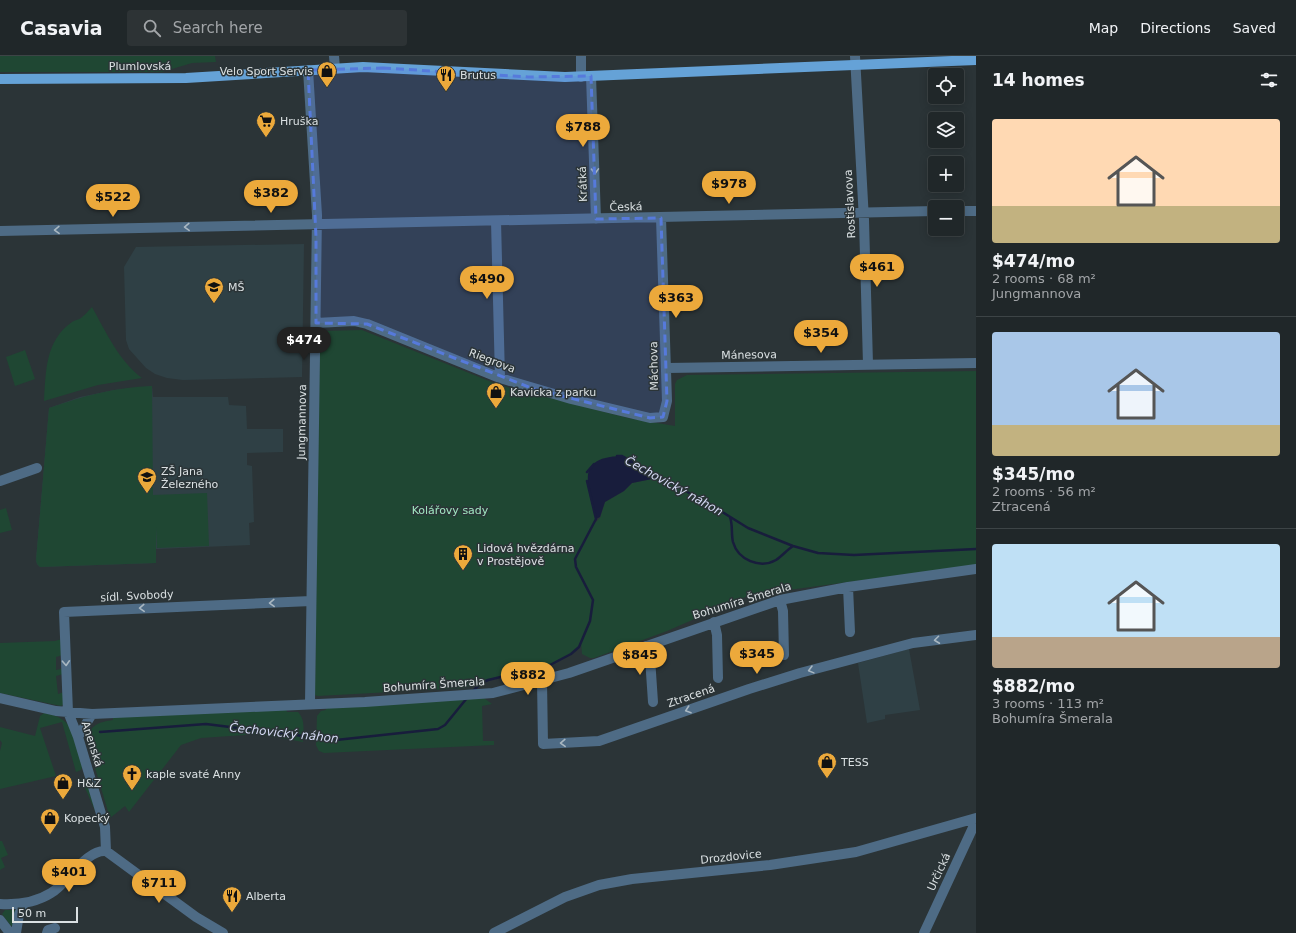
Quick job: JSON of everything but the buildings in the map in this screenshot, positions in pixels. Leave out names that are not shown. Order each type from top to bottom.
[{"type":"main road","name":"Plumlovská","points":[[0,79],[159,78],[335,68],[383,68],[528,77],[581,77],[855,61],[976,60]]},
{"type":"street","points":[[334,56],[335,68]]},
{"type":"street","points":[[581,56],[581,77]]},
{"type":"street","name":"Rostislavova","points":[[855,61],[863,213],[868,364]]},
{"type":"street","name":"Jungmannova","points":[[308,70],[317,224],[310,703]]},
{"type":"street","name":"Krátká","points":[[591,76],[596,219]]},
{"type":"street","points":[[964,211],[976,211]]},
{"type":"street","name":"Česká","points":[[0,231],[928,212]]},
{"type":"street","name":"Máchova","points":[[661,218],[667,368],[667,401],[662,417]]},
{"type":"street","points":[[496,222],[500,378]]},
{"type":"street","name":"Riegrova","points":[[316,323],[354,321],[367,324],[500,378],[570,399],[642,416],[657,418],[662,417]]},
{"type":"street","name":"Mánesova","points":[[667,368],[976,363]]},
{"type":"street","points":[[0,481],[37,468]]},
{"type":"street","name":"Bohumíra Šmerala","points":[[68,712],[92,714],[482,695],[542,681],[780,600],[848,587],[976,569]]},
{"type":"street","points":[[848,587],[850,632]]},
{"type":"street","points":[[780,600],[784,611],[784,655]]},
{"type":"street","name":"sídl. Svobody","points":[[68,712],[64,612],[311,601]]},
{"type":"street","points":[[714,622],[717,635],[718,678]]},
{"type":"street","name":"Ztracená","points":[[542,681],[544,744],[598,741],[800,673],[913,643],[976,635]]},
{"type":"street","points":[[646,646],[650,658],[653,702]]},
{"type":"street","name":"Anenská","points":[[0,698],[56,711],[68,712],[78,737],[105,827],[106,851]]},
{"type":"street","points":[[78,737],[92,714]]},
{"type":"street","name":"Drozdovice","points":[[494,933],[564,897],[599,885],[632,879],[770,865],[856,852],[976,818]]},
{"type":"street","name":"Určická","points":[[924,933],[976,821]]},
{"type":"street","points":[[0,904],[24,904],[52,893],[68,879],[90,855],[98,851],[106,851],[196,917],[223,933]]},
{"type":"street","points":[[16,933],[19,914],[24,904]]},
{"type":"street","points":[[0,920],[10,933]]},
{"type":"highlighted area","points":[[383,68],[528,77],[591,76],[596,219],[661,218],[667,401],[663,417],[650,418],[534,389],[367,324],[316,323],[316,237],[308,70]]},
{"type":"shaded area","name":"MŠ","points":[[304,244],[302,377],[183,380],[167,378],[155,374],[146,368],[129,349],[126,340],[124,267],[136,247]]},
{"type":"shaded area","name":"ZŠ Jana Železného","points":[[152,386],[153,397],[228,397],[229,405],[246,406],[247,429],[283,429],[283,452],[247,453],[247,465],[252,466],[254,522],[249,523],[250,545],[156,549],[156,563],[40,567],[36,560],[49,408],[80,397],[114,390]]},
{"type":"shaded area","points":[[909,649],[920,710],[885,715],[885,719],[867,723],[858,663]]},
{"type":"green space","points":[[0,56],[215,56],[216,62],[192,63],[162,72],[0,72]]},
{"type":"green space","points":[[92,307],[120,355],[142,378],[98,385],[44,401],[45,379],[52,347],[63,330],[72,322],[81,318]]},
{"type":"green space","name":"Kolářovy sady","points":[[362,330],[499,385],[628,418],[675,426],[675,384],[677,380],[687,375],[976,371],[976,565],[750,595],[667,631],[594,658],[590,658],[582,654],[581,642],[575,652],[550,665],[495,678],[464,688],[315,695],[319,341],[323,331]],"holes":[[[658,476],[657,478],[632,483],[624,491],[605,502],[600,518],[596,522],[588,485]]]},
{"type":"green space","points":[[25,350],[35,379],[15,386],[6,357]]},
{"type":"green space","name":"ZŠ Jana Železného","points":[[152,386],[153,495],[207,493],[209,546],[157,548],[156,527],[156,563],[40,567],[36,560],[49,408],[100,393],[126,388]]},
{"type":"green space","points":[[6,508],[12,530],[0,533],[0,510]]},
{"type":"green space","points":[[65,638],[66,654],[56,657],[56,670],[66,668],[67,673],[56,676],[58,694],[67,691],[64,704],[61,706],[0,693],[0,643],[55,641]]},
{"type":"green space","points":[[484,698],[492,704],[482,706],[483,741],[494,741],[494,745],[324,753],[319,751],[316,745],[317,716],[321,711],[326,710],[326,708]]},
{"type":"green space","points":[[286,709],[287,712],[298,712],[301,715],[304,726],[303,742],[259,734],[201,738],[181,745],[129,812],[125,806],[110,818],[87,741],[92,728],[99,723],[113,720],[113,717]]},
{"type":"green space","points":[[44,713],[62,720],[72,731],[83,765],[81,770],[76,772],[62,722],[40,728],[56,776],[0,789],[0,751],[2,743],[0,740],[0,727],[35,736],[40,716]]},
{"type":"green space","points":[[81,779],[84,779],[87,782],[96,813]]},
{"type":"green space","points":[[0,841],[2,841],[8,855],[1,858],[5,867],[0,870]]},
{"type":"green space","points":[[5,910],[15,910],[14,925],[11,926],[2,914]]},
{"type":"water","points":[[622,456],[659,476],[657,478],[632,483],[624,491],[605,502],[600,517],[596,519],[588,485],[590,468],[596,462],[607,458]]},
{"type":"waterway","name":"Čechovický náhon","points":[[617,456],[622,456],[711,505],[748,528],[793,546],[818,553],[854,555],[976,549]]},
{"type":"waterway","name":"Čechovický náhon","points":[[587,472],[594,464]]},
{"type":"waterway","name":"Čechovický náhon","points":[[473,691],[481,683],[488,680],[550,665],[571,654],[579,647],[590,621],[593,600],[576,567],[575,559],[596,519],[587,481]]},
{"type":"waterway","points":[[730,517],[733,542],[740,554],[750,561],[763,564],[770,563],[793,546]]},
{"type":"waterway","name":"Čechovický náhon","points":[[100,732],[206,724],[336,740],[438,729],[445,725],[467,698]]},
{"type":"place","name":"Velo Sport Servis","points":[[327,88]]},
{"type":"place","name":"Brutus","points":[[446,92]]},
{"type":"place","name":"Hruška","points":[[266,138]]},
{"type":"place","name":"MŠ","points":[[214,304]]},
{"type":"place","name":"Kavicka z parku","points":[[496,409]]},
{"type":"place","name":"ZŠ Jana Železného","points":[[147,494]]},
{"type":"place","name":"Lidová hvězdárna v Prostějově","points":[[463,571]]},
{"type":"place","name":"TESS","points":[[827,779]]},
{"type":"place","name":"kaple svaté Anny","points":[[132,791]]},
{"type":"place","name":"H&Z","points":[[63,800]]},
{"type":"place","name":"Kopecký","points":[[50,835]]},
{"type":"place","name":"Alberta","points":[[232,913]]}]
